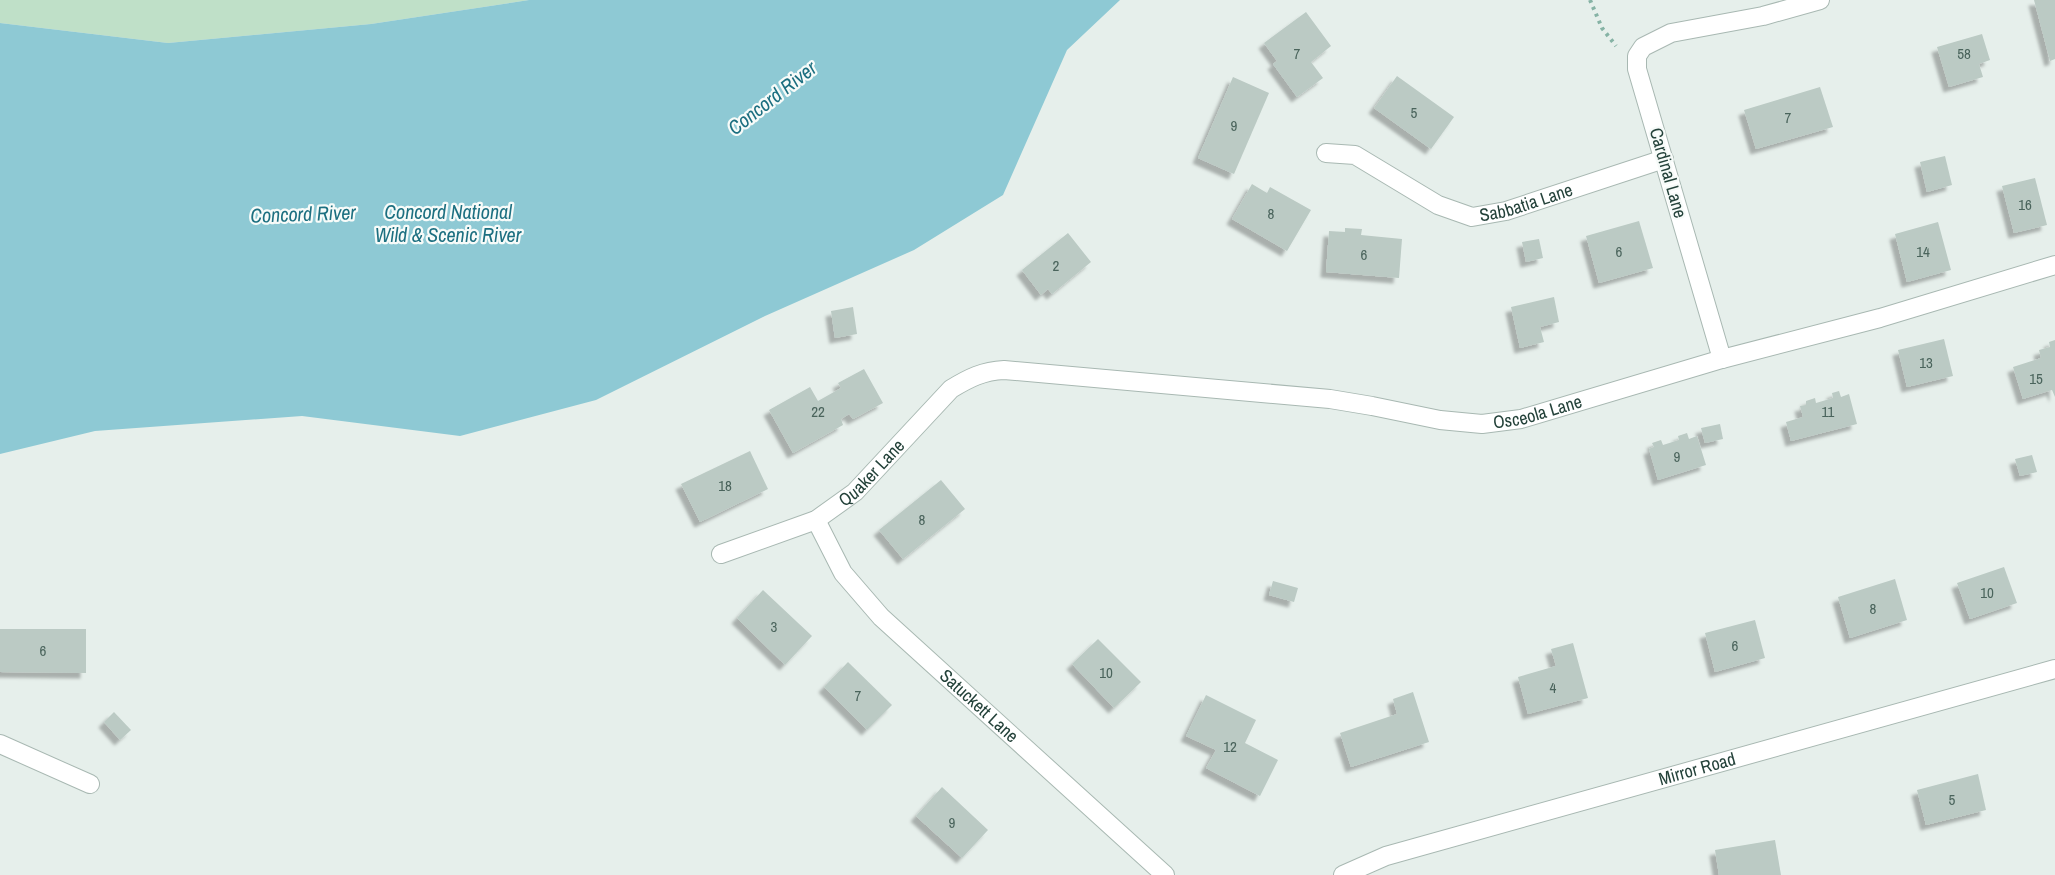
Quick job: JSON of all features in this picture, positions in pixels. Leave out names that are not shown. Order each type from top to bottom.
[{"type":"street","points":[[1637,69],[1637,56],[1643,47],[1671,33],[1763,16],[1820,0]]},
{"type":"street","name":"Cardinal Lane","points":[[1637,69],[1722,359]]},
{"type":"street","name":"Sabbatia Lane","points":[[1326,153],[1355,155],[1438,205],[1472,217],[1506,211],[1664,159]]},
{"type":"street","name":"Osceola Lane","points":[[1004,370],[1330,399],[1440,420],[1482,424],[1521,419],[1722,359],[1880,318],[2055,265]]},
{"type":"street","name":"Quaker Lane","points":[[721,554],[816,520],[855,492],[951,389],[986,371],[1004,370]]},
{"type":"street","name":"Satuckett Lane","points":[[816,520],[843,573],[881,617],[1165,875]]},
{"type":"street","name":"Mirror Road","points":[[1343,875],[1386,856],[2055,669]]},
{"type":"street","points":[[0,744],[90,784]]},
{"type":"path","points":[[1590,0],[1602,28],[1637,69]]},
{"type":"green space","points":[[0,0],[529,0],[371,24],[168,43],[0,23]]},
{"type":"water","name":"Concord National Wild & Scenic River","points":[[529,0],[1120,0],[1067,50],[1003,195],[914,250],[765,316],[596,400],[460,436],[302,416],[95,431],[0,454],[0,23],[168,43],[371,24]]},
{"type":"building","points":[[2034,0],[2055,0],[2055,59],[2050,61]]},
{"type":"building","points":[[1306,12],[1331,46],[1311,62],[1323,78],[1297,97],[1273,64],[1277,61],[1264,43]]},
{"type":"building","points":[[1982,34],[1990,60],[1979,64],[1983,77],[1949,87],[1937,47]]},
{"type":"building","points":[[1397,76],[1454,117],[1431,149],[1374,108]]},
{"type":"building","points":[[1233,77],[1269,93],[1234,174],[1198,158]]},
{"type":"building","points":[[1820,87],[1833,127],[1756,149],[1744,110]]},
{"type":"building","points":[[1945,156],[1952,185],[1927,192],[1920,162]]},
{"type":"building","points":[[2035,178],[2047,225],[2014,233],[2002,186]]},
{"type":"building","points":[[1252,184],[1267,193],[1270,187],[1311,210],[1287,251],[1232,219]]},
{"type":"building","points":[[1639,221],[1653,268],[1599,283],[1586,236]]},
{"type":"building","points":[[1938,222],[1951,270],[1907,282],[1895,234]]},
{"type":"building","points":[[1345,228],[1362,229],[1361,235],[1402,239],[1399,278],[1326,272],[1329,231],[1345,232]]},
{"type":"building","points":[[1068,233],[1091,262],[1052,294],[1048,289],[1041,295],[1022,270]]},
{"type":"building","points":[[1539,239],[1543,258],[1526,262],[1522,242]]},
{"type":"building","points":[[1554,297],[1559,322],[1540,327],[1544,342],[1520,348],[1511,307]]},
{"type":"building","points":[[853,307],[857,334],[835,338],[831,311]]},
{"type":"building","points":[[1944,339],[1953,376],[1907,387],[1898,350]]},
{"type":"building","points":[[2055,340],[2055,397],[2052,390],[2023,399],[2013,367],[2041,358],[2039,350],[2050,347],[2049,342]]},
{"type":"building","points":[[864,369],[883,403],[853,419],[849,414],[841,419],[843,425],[793,453],[769,410],[810,387],[818,401],[841,388],[838,383]]},
{"type":"building","points":[[1839,391],[1841,397],[1849,394],[1857,424],[1791,441],[1786,422],[1803,417],[1800,406],[1806,405],[1806,401],[1815,398],[1816,403],[1833,398],[1832,393]]},
{"type":"building","points":[[1720,424],[1723,439],[1705,443],[1701,428]]},
{"type":"building","points":[[1687,433],[1689,439],[1697,436],[1706,465],[1658,480],[1649,449],[1654,447],[1652,443],[1661,440],[1663,445],[1679,440],[1678,436]]},
{"type":"building","points":[[750,451],[768,489],[700,522],[681,484]]},
{"type":"building","points":[[2032,455],[2037,472],[2020,476],[2015,459]]},
{"type":"building","points":[[941,480],[965,509],[903,559],[879,530]]},
{"type":"building","points":[[2004,567],[2017,603],[1970,619],[1957,583]]},
{"type":"building","points":[[1895,579],[1907,620],[1850,638],[1838,597]]},
{"type":"building","points":[[1273,581],[1298,588],[1294,602],[1269,595]]},
{"type":"building","points":[[763,590],[812,636],[785,665],[737,618]]},
{"type":"building","points":[[1755,620],[1765,658],[1715,672],[1705,633]]},
{"type":"building","points":[[0,629],[86,629],[86,673],[0,672]]},
{"type":"building","points":[[1098,639],[1141,682],[1114,708],[1072,664]]},
{"type":"building","points":[[1573,643],[1588,698],[1528,714],[1518,677],[1556,666],[1551,649]]},
{"type":"building","points":[[848,662],[892,705],[867,730],[824,687]]},
{"type":"building","points":[[1413,692],[1429,742],[1351,767],[1340,733],[1397,714],[1393,699]]},
{"type":"building","points":[[1206,695],[1256,720],[1245,743],[1278,760],[1260,796],[1206,768],[1216,750],[1186,736]]},
{"type":"building","points":[[114,712],[131,730],[120,740],[104,722]]},
{"type":"building","points":[[1978,774],[1986,810],[1926,825],[1917,790]]},
{"type":"building","points":[[942,787],[988,830],[962,858],[916,816]]},
{"type":"building","points":[[1775,840],[1781,875],[1719,875],[1715,850]]},
{"type":"water label","name":"Concord River","points":[[772,98]]},
{"type":"water label","name":"Concord River","points":[[303,214]]}]
